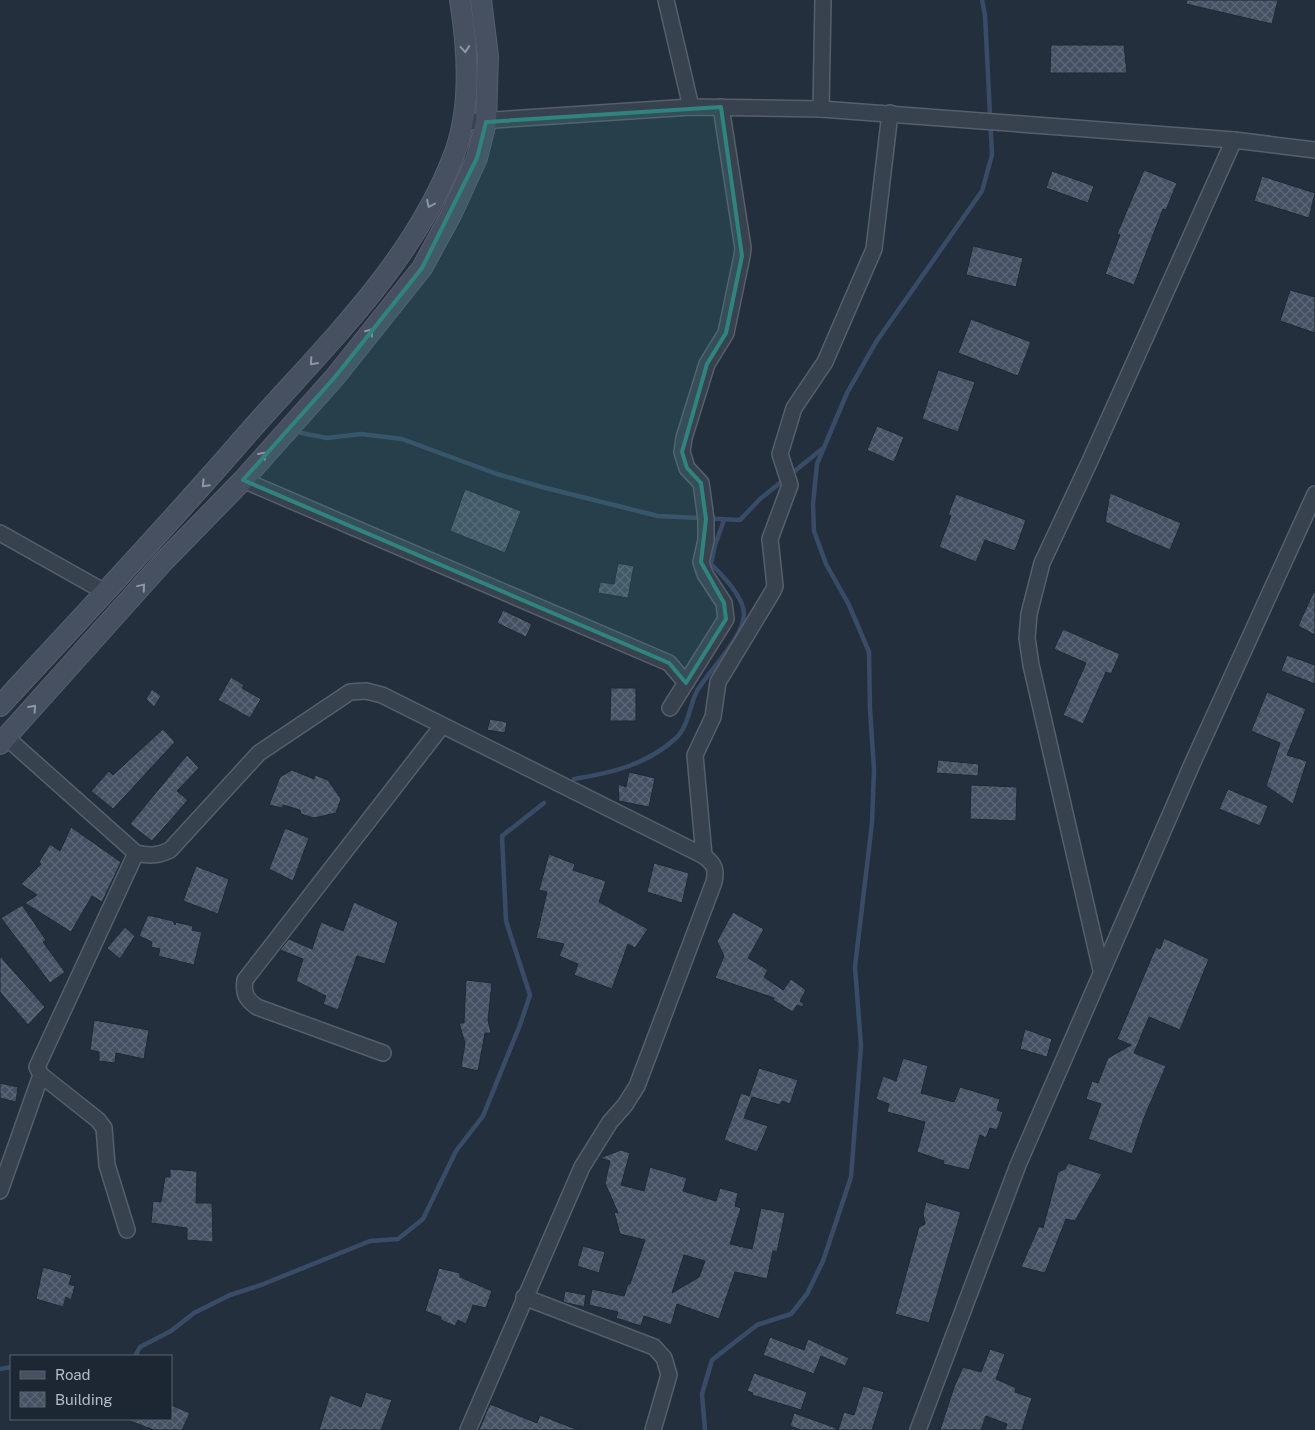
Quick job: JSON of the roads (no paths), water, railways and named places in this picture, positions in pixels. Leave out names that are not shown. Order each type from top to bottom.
[{"type":"street","points":[[0,706],[216,472],[312,364],[403,254],[455,152],[463,122],[466,96],[466,60],[460,0]]},
{"type":"street","points":[[468,1430],[524,1297],[582,1167],[610,1122],[625,1105],[637,1086],[714,882],[716,871],[713,863],[704,856],[382,695],[366,691],[350,692],[259,753],[170,850],[161,855],[146,856],[136,852],[3,741],[164,561],[243,480],[335,377],[422,268],[452,213],[478,158],[486,122],[488,56],[481,0]]},
{"type":"street","points":[[666,0],[691,107]]},
{"type":"street","points":[[821,109],[823,0]]},
{"type":"street","points":[[463,122],[486,122],[691,107],[821,109],[1234,140],[1315,150]]},
{"type":"street","points":[[670,708],[726,619],[724,603],[705,574],[701,562],[706,540],[706,519],[701,483],[687,468],[682,452],[684,438],[707,364],[726,333],[743,248],[721,107]]},
{"type":"street","points":[[704,856],[695,755],[713,717],[718,682],[775,586],[770,539],[790,485],[789,477],[780,454],[796,402],[825,362],[874,249],[890,113]]},
{"type":"street","points":[[1102,970],[1030,665],[1029,614],[1042,563],[1234,140]]},
{"type":"street","points":[[243,480],[669,663],[686,683]]},
{"type":"street","points":[[918,1430],[1018,1165],[1102,970],[1315,494]]},
{"type":"street","points":[[0,533],[105,592]]},
{"type":"street","points":[[383,1053],[257,1007],[246,996],[244,991],[245,980],[442,726]]},
{"type":"street","points":[[127,1230],[107,1165],[104,1128],[98,1120],[41,1075],[37,1067],[39,1058],[136,852]]},
{"type":"street","points":[[0,1191],[41,1075]]},
{"type":"street","points":[[524,1297],[654,1347],[664,1358],[669,1375],[653,1430]]},
{"type":"waterway","points":[[705,1430],[702,1394],[712,1360],[757,1325],[791,1314],[807,1294],[823,1261],[851,1177],[861,1046],[855,967],[872,823],[874,770],[869,652],[849,605],[826,564],[814,531],[813,504],[817,464],[847,393],[876,342],[982,191],[992,155],[985,15],[982,0]]},
{"type":"waterway","points":[[301,433],[327,438],[361,434],[402,439],[497,474],[658,516],[740,520],[760,499],[822,449]]},
{"type":"waterway","points":[[574,779],[615,771],[640,762],[664,748],[683,729],[697,691],[732,644],[738,634],[744,614],[743,607],[732,587],[711,564],[715,545],[724,520]]},
{"type":"waterway","points":[[136,1355],[140,1347],[171,1331],[194,1313],[230,1295],[261,1285],[370,1241],[398,1239],[423,1219],[456,1151],[483,1116],[520,1025],[530,995],[506,921],[502,836],[544,803]]},
{"type":"waterway","points":[[0,1369],[10,1367]]}]
